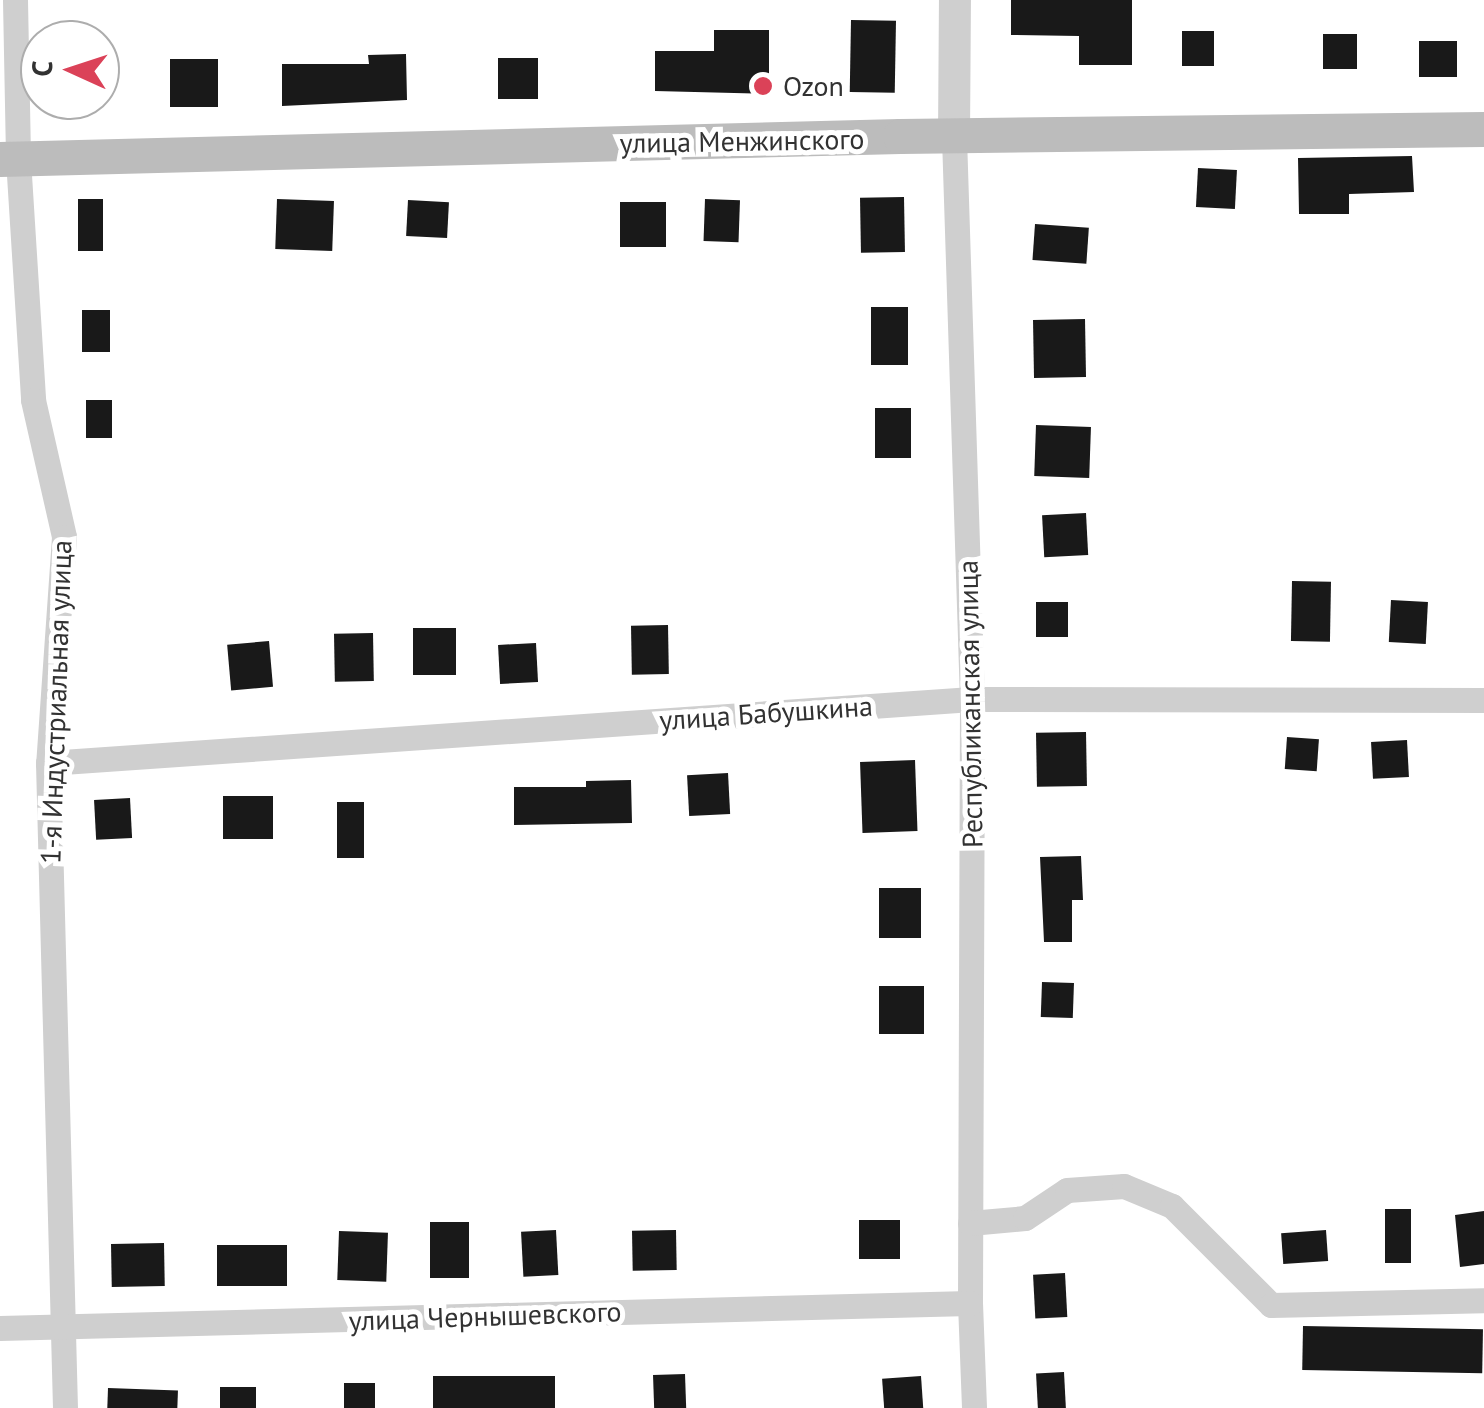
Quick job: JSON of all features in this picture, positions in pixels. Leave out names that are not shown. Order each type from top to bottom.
[{"type":"main road","name":"улица Менжинского","points":[[9,159],[954,137],[1484,130]]},
{"type":"street","name":"1-я Индустриальная улица","points":[[15,0],[9,159],[33,400],[64,537],[48,763],[65,1408]]},
{"type":"street","name":"Республиканская улица","points":[[955,0],[954,137],[972,698],[970,1303],[974,1408]]},
{"type":"street","name":"улица Бабушкина","points":[[48,763],[972,698],[1484,700]]},
{"type":"street","points":[[970,1223],[1025,1218],[1066,1190],[1124,1186],[1172,1206],[1271,1305],[1484,1300]]},
{"type":"street","name":"улица Чернышевского","points":[[0,1328],[970,1303]]},
{"type":"building","points":[[1011,0],[1132,0],[1132,65],[1079,65],[1079,36],[1011,35]]},
{"type":"building","points":[[851,20],[896,21],[895,93],[850,92]]},
{"type":"building","points":[[714,30],[769,30],[769,94],[655,91],[655,51],[714,51]]},
{"type":"building","points":[[1182,31],[1214,31],[1214,66],[1182,66]]},
{"type":"building","points":[[1323,34],[1357,34],[1357,69],[1323,69]]},
{"type":"building","points":[[1419,41],[1457,41],[1457,77],[1419,77]]},
{"type":"building","points":[[406,54],[407,100],[282,106],[282,64],[369,64],[368,55]]},
{"type":"building","points":[[498,58],[538,58],[538,99],[498,99]]},
{"type":"building","points":[[170,59],[218,59],[218,107],[170,107]]},
{"type":"building","points":[[1412,156],[1414,192],[1349,194],[1349,214],[1299,214],[1298,158]]},
{"type":"building","points":[[1198,168],[1237,170],[1235,209],[1196,207]]},
{"type":"building","points":[[904,197],[905,252],[861,253],[860,198]]},
{"type":"building","points":[[78,199],[103,199],[103,251],[78,251]]},
{"type":"building","points":[[277,199],[334,201],[332,251],[275,249]]},
{"type":"building","points":[[705,199],[740,200],[739,242],[704,241]]},
{"type":"building","points":[[408,200],[449,202],[447,238],[406,236]]},
{"type":"building","points":[[620,202],[666,202],[666,247],[620,247]]},
{"type":"building","points":[[1035,224],[1089,228],[1086,264],[1032,260]]},
{"type":"building","points":[[871,307],[908,307],[908,365],[871,365]]},
{"type":"building","points":[[82,310],[110,310],[110,352],[82,352]]},
{"type":"building","points":[[1085,319],[1086,377],[1034,378],[1033,320]]},
{"type":"building","points":[[86,400],[112,400],[112,438],[86,438]]},
{"type":"building","points":[[875,408],[911,408],[911,458],[875,458]]},
{"type":"building","points":[[1036,425],[1091,427],[1089,478],[1034,476]]},
{"type":"building","points":[[1086,513],[1088,555],[1044,557],[1042,515]]},
{"type":"building","points":[[1292,581],[1331,582],[1330,642],[1291,641]]},
{"type":"building","points":[[1391,600],[1428,602],[1426,644],[1389,642]]},
{"type":"building","points":[[1036,602],[1068,602],[1068,637],[1036,637]]},
{"type":"building","points":[[668,625],[669,674],[632,675],[631,626]]},
{"type":"building","points":[[413,628],[456,628],[456,675],[413,675]]},
{"type":"building","points":[[373,633],[374,681],[335,682],[334,634]]},
{"type":"building","points":[[269,641],[273,687],[231,690],[227,645]]},
{"type":"building","points":[[536,643],[538,682],[500,684],[498,645]]},
{"type":"building","points":[[1086,732],[1087,786],[1037,787],[1036,733]]},
{"type":"building","points":[[1287,737],[1319,739],[1317,771],[1285,769]]},
{"type":"building","points":[[1407,740],[1409,777],[1373,779],[1371,742]]},
{"type":"building","points":[[915,760],[917,831],[863,833],[860,762]]},
{"type":"building","points":[[728,773],[730,814],[689,816],[687,775]]},
{"type":"building","points":[[631,780],[632,823],[514,825],[514,787],[586,787],[586,781]]},
{"type":"building","points":[[223,796],[273,796],[273,839],[223,839]]},
{"type":"building","points":[[130,798],[132,838],[96,840],[94,800]]},
{"type":"building","points":[[337,802],[364,802],[364,858],[337,858]]},
{"type":"building","points":[[1081,856],[1083,900],[1072,900],[1072,942],[1044,942],[1040,857]]},
{"type":"building","points":[[879,888],[921,888],[921,938],[879,938]]},
{"type":"building","points":[[1042,982],[1074,983],[1073,1018],[1041,1017]]},
{"type":"building","points":[[879,986],[924,986],[924,1034],[879,1034]]},
{"type":"building","points":[[1385,1209],[1411,1209],[1411,1263],[1385,1263]]},
{"type":"building","points":[[1484,1211],[1484,1264],[1460,1267],[1455,1215]]},
{"type":"building","points":[[859,1220],[900,1220],[900,1259],[859,1259]]},
{"type":"building","points":[[430,1222],[469,1222],[469,1278],[430,1278]]},
{"type":"building","points":[[556,1230],[558,1275],[523,1277],[521,1232]]},
{"type":"building","points":[[676,1230],[677,1270],[633,1271],[632,1231]]},
{"type":"building","points":[[1326,1230],[1328,1261],[1283,1264],[1281,1233]]},
{"type":"building","points":[[339,1231],[388,1233],[386,1282],[337,1280]]},
{"type":"building","points":[[164,1243],[165,1286],[112,1287],[111,1244]]},
{"type":"building","points":[[217,1245],[287,1245],[287,1286],[217,1286]]},
{"type":"building","points":[[1065,1273],[1067,1317],[1035,1319],[1033,1275]]},
{"type":"building","points":[[1303,1326],[1483,1329],[1482,1373],[1302,1370]]},
{"type":"building","points":[[1064,1372],[1066,1408],[1038,1408],[1036,1373]]},
{"type":"building","points":[[685,1374],[686,1408],[654,1408],[653,1375]]},
{"type":"building","points":[[433,1376],[555,1376],[555,1408],[433,1408]]},
{"type":"building","points":[[921,1376],[923,1408],[884,1408],[882,1379]]},
{"type":"building","points":[[344,1383],[375,1383],[375,1408],[344,1408]]},
{"type":"building","points":[[220,1387],[256,1387],[256,1408],[220,1408]]},
{"type":"building","points":[[108,1388],[178,1390],[177,1408],[107,1408]]},
{"type":"place","name":"Ozon","points":[[763,86]]}]
